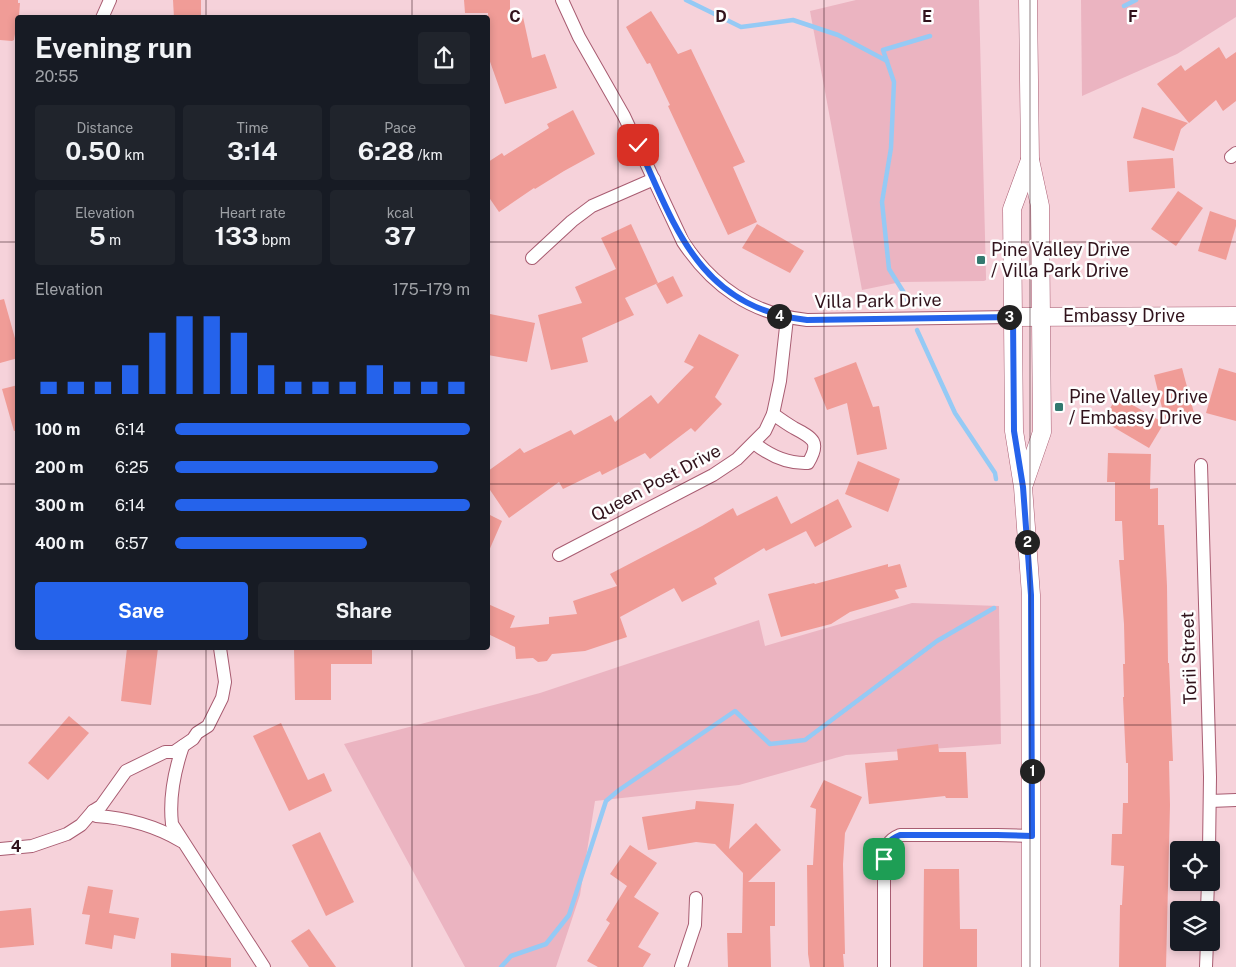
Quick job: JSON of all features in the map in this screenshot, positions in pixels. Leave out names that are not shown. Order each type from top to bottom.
[{"type":"main road","points":[[1023,487],[1042,432],[1040,206],[1030,160],[1028,0]]},
{"type":"main road","points":[[1030,160],[1012,208],[1014,431],[1023,487],[1031,595],[1031,967]]},
{"type":"main road","name":"Embassy Drive","points":[[1013,317],[1236,316]]},
{"type":"street","points":[[103,15],[110,0]]},
{"type":"street","name":"Villa Park Drive","points":[[562,0],[579,37],[624,116],[683,242],[694,259],[723,288],[770,313],[787,318],[848,320],[918,317],[1013,317]]},
{"type":"street","points":[[532,258],[572,221],[592,206],[654,180]]},
{"type":"street","name":"Queen Post Drive","points":[[559,555],[712,475],[737,459],[766,431],[773,414],[780,380],[787,318]]},
{"type":"street","points":[[754,443],[774,457],[799,464],[808,463],[816,450],[815,443],[809,435],[792,427],[773,414]]},
{"type":"street","name":"Torii Street","points":[[1201,465],[1210,801],[1209,841]]},
{"type":"street","points":[[0,849],[32,846],[67,834],[81,825],[93,811],[101,806],[126,771],[165,752],[174,752],[208,726],[222,698],[225,682],[220,650]]},
{"type":"street","points":[[182,746],[170,798],[172,824],[264,967]]},
{"type":"street","points":[[1210,801],[1236,800]]},
{"type":"street","points":[[93,811],[96,816],[113,817],[146,824],[166,832],[183,843]]},
{"type":"street","points":[[884,967],[884,859],[886,846],[890,839],[900,835],[1032,836]]},
{"type":"street","points":[[681,967],[695,926],[696,898]]},
{"type":"street","points":[[1206,967],[1207,951]]},
{"type":"shaded area","points":[[856,0],[979,0],[986,276],[984,281],[901,282],[862,290],[810,11]]},
{"type":"shaded area","points":[[1081,0],[1236,0],[1236,17],[1177,54],[1082,96]]},
{"type":"shaded area","points":[[912,603],[999,606],[1001,744],[846,755],[739,785],[595,801],[580,895],[556,967],[465,967],[344,744],[540,693],[759,620],[765,646]]},
{"type":"building","points":[[0,0],[18,0],[18,3],[20,3],[19,15],[15,15],[14,40],[0,40]]},
{"type":"building","points":[[173,0],[201,0],[201,15],[174,15]]},
{"type":"building","points":[[464,0],[510,0],[510,20],[523,17],[532,58],[545,54],[557,88],[505,104],[490,62],[490,15],[488,13],[465,13]]},
{"type":"building","points":[[651,11],[678,54],[691,49],[745,162],[733,167],[757,222],[728,235],[650,63],[647,64],[626,27]]},
{"type":"building","points":[[1219,47],[1226,59],[1236,52],[1236,101],[1223,111],[1216,100],[1189,123],[1157,84],[1181,65],[1185,71]]},
{"type":"building","points":[[1142,107],[1188,123],[1181,129],[1174,151],[1133,138]]},
{"type":"building","points":[[573,110],[595,154],[534,188],[499,212],[490,199],[490,161],[502,153],[504,156],[549,128],[547,124]]},
{"type":"building","points":[[1173,158],[1175,188],[1129,192],[1127,161]]},
{"type":"building","points":[[1178,191],[1203,208],[1176,246],[1151,229]]},
{"type":"building","points":[[1210,211],[1236,220],[1226,260],[1198,251]]},
{"type":"building","points":[[631,224],[658,283],[625,298],[634,315],[582,338],[588,362],[551,370],[538,315],[582,303],[575,287],[616,269],[601,238]]},
{"type":"building","points":[[757,224],[804,251],[790,273],[742,248]]},
{"type":"building","points":[[673,276],[683,296],[667,304],[656,284]]},
{"type":"building","points":[[4,299],[15,338],[15,359],[0,363],[0,300]]},
{"type":"building","points":[[490,314],[535,323],[527,362],[490,355]]},
{"type":"building","points":[[699,334],[739,355],[715,397],[722,404],[695,432],[691,428],[650,459],[645,453],[602,475],[600,471],[563,489],[559,482],[509,518],[490,490],[490,470],[520,448],[524,453],[571,430],[574,435],[611,415],[615,422],[651,395],[658,404],[694,367],[684,362]]},
{"type":"building","points":[[856,362],[873,407],[879,406],[887,449],[857,455],[847,403],[827,410],[814,378]]},
{"type":"building","points":[[1182,368],[1194,413],[1165,420],[1154,375]]},
{"type":"building","points":[[1219,368],[1236,373],[1236,421],[1206,413]]},
{"type":"building","points":[[15,386],[15,431],[14,431],[2,389]]},
{"type":"building","points":[[1117,396],[1164,423],[1149,448],[1103,421]]},
{"type":"building","points":[[1108,453],[1151,454],[1150,489],[1158,488],[1158,525],[1164,525],[1173,761],[1169,761],[1170,805],[1166,967],[1119,967],[1120,905],[1122,905],[1124,866],[1111,865],[1112,834],[1122,834],[1123,803],[1128,803],[1128,763],[1126,763],[1123,697],[1123,664],[1125,664],[1124,624],[1119,560],[1124,560],[1122,521],[1115,521],[1115,482],[1107,482]]},
{"type":"building","points":[[858,461],[900,479],[888,512],[845,494]]},
{"type":"building","points":[[777,496],[791,524],[838,499],[852,527],[815,547],[806,531],[766,551],[764,548],[714,578],[717,584],[682,602],[674,588],[620,617],[627,637],[585,651],[552,654],[547,661],[538,662],[533,658],[516,659],[515,647],[490,635],[490,605],[515,616],[510,628],[549,624],[549,617],[577,614],[573,601],[617,586],[610,574],[733,508],[737,516]]},
{"type":"building","points":[[490,515],[502,521],[490,548]]},
{"type":"building","points":[[888,564],[888,567],[900,564],[907,587],[895,590],[899,598],[850,612],[831,624],[781,637],[768,594],[815,584]]},
{"type":"building","points":[[127,650],[158,650],[151,705],[121,701]]},
{"type":"building","points":[[294,650],[372,650],[372,664],[331,664],[331,700],[295,700]]},
{"type":"building","points":[[69,716],[89,733],[48,780],[28,763]]},
{"type":"building","points":[[281,723],[308,780],[324,773],[332,791],[289,811],[253,736]]},
{"type":"building","points":[[938,744],[939,752],[966,752],[968,798],[946,798],[945,796],[869,804],[865,763],[898,760],[897,749]]},
{"type":"building","points":[[824,780],[862,797],[845,833],[843,864],[844,967],[810,967],[808,954],[807,865],[813,865],[816,809],[810,807]]},
{"type":"building","points":[[696,801],[734,804],[729,849],[756,823],[781,850],[748,882],[775,882],[775,926],[770,926],[771,967],[728,967],[727,933],[742,933],[743,873],[715,844],[696,842],[648,850],[642,817],[695,809]]},
{"type":"building","points":[[320,832],[354,902],[326,916],[292,845]]},
{"type":"building","points":[[630,845],[657,863],[634,897],[659,913],[638,947],[651,954],[643,967],[598,967],[587,961],[610,923],[606,920],[627,886],[610,874]]},
{"type":"building","points":[[924,869],[959,869],[960,929],[977,929],[977,967],[923,967]]},
{"type":"building","points":[[88,886],[113,890],[109,913],[139,918],[135,939],[114,935],[112,949],[85,944],[90,915],[82,914]]},
{"type":"building","points":[[31,908],[34,945],[0,948],[0,911]]},
{"type":"building","points":[[309,929],[336,967],[309,967],[291,941]]},
{"type":"building","points":[[171,953],[231,958],[231,967],[171,967]]},
{"type":"waterway","points":[[686,0],[741,27],[793,20],[838,35],[887,61]]},
{"type":"waterway","points":[[1124,6],[1136,0]]},
{"type":"waterway","points":[[909,305],[906,296],[889,269],[882,202],[891,148],[894,82],[883,50],[930,36]]},
{"type":"waterway","points":[[917,330],[955,413],[995,473],[996,479]]},
{"type":"waterway","points":[[501,967],[511,956],[546,944],[569,915],[606,801],[619,790],[735,711],[770,744],[805,740],[937,641],[994,608]]},
{"type":"place","name":"Pine Valley Drive / Villa Park Drive","points":[[981,260]]},
{"type":"place","name":"Pine Valley Drive / Embassy Drive","points":[[1059,407]]},
{"type":"route","points":[[638,145],[675,227],[694,259],[723,288],[770,313],[787,318],[807,320],[1013,317],[1014,431],[1023,487],[1031,595],[1032,836],[900,835],[890,839],[886,846],[884,859]]}]
